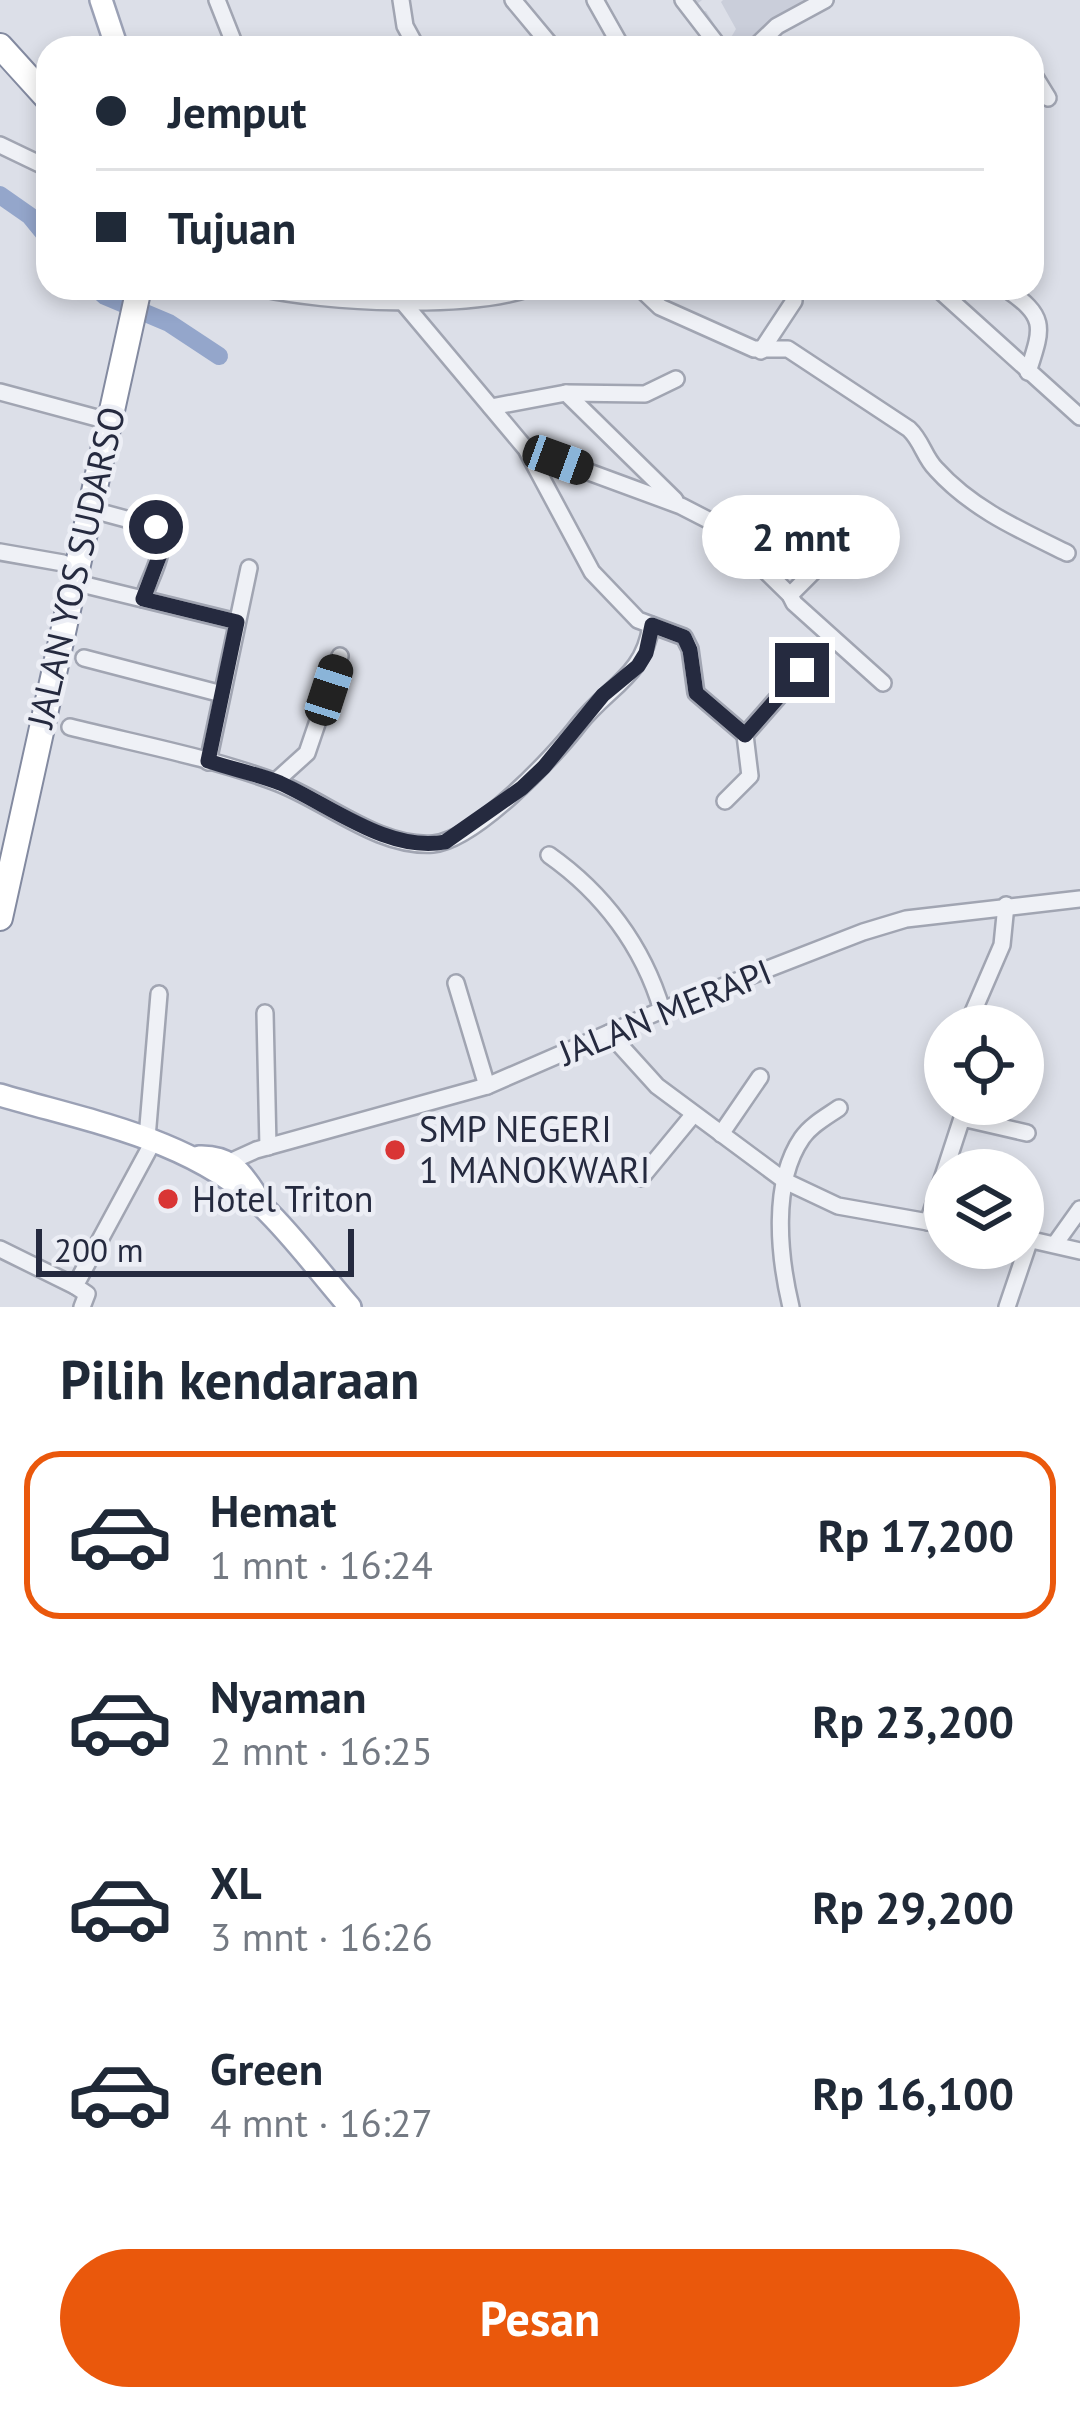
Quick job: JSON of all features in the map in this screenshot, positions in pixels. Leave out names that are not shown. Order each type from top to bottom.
[{"type":"highway","points":[[0,46],[36,86]]},
{"type":"highway","points":[[0,63],[36,103]]},
{"type":"highway","name":"JALAN YOS SUDARSO","points":[[68,573],[88,509],[124,300]]},
{"type":"highway","name":"JALAN YOS SUDARSO","points":[[0,851],[68,573],[97,418],[133,300]]},
{"type":"highway","name":"JALAN YOS SUDARSO","points":[[0,918],[44,675]]},
{"type":"main road","points":[[101,0],[113,36]]},
{"type":"main road","points":[[0,1095],[151,1139],[227,1170],[350,1307]]},
{"type":"street","points":[[217,0],[231,36]]},
{"type":"street","points":[[401,0],[410,36]]},
{"type":"street","points":[[513,0],[543,36]]},
{"type":"street","points":[[595,0],[615,36]]},
{"type":"street","points":[[683,0],[711,36]]},
{"type":"street","points":[[767,36],[825,0]]},
{"type":"street","points":[[1044,92],[1048,98]]},
{"type":"street","points":[[0,145],[36,162]]},
{"type":"street","points":[[401,300],[541,470],[582,558],[630,614],[684,637],[696,693],[745,735],[750,776],[725,801]]},
{"type":"street","points":[[653,300],[761,351],[782,347],[806,360],[909,429],[931,465],[979,508],[1067,554]]},
{"type":"street","points":[[950,300],[1080,417]]},
{"type":"street","points":[[1023,300],[1039,318],[1040,334],[1028,372]]},
{"type":"street","points":[[761,351],[794,301]]},
{"type":"street","points":[[491,407],[566,393],[645,394],[676,380]]},
{"type":"street","points":[[0,392],[97,418]]},
{"type":"street","points":[[566,393],[681,506]]},
{"type":"street","points":[[526,449],[681,506],[720,526],[794,603],[883,683]]},
{"type":"street","points":[[88,509],[156,527],[161,533],[164,544],[143,599]]},
{"type":"street","points":[[790,595],[870,515]]},
{"type":"street","points":[[0,551],[143,599],[237,622]]},
{"type":"street","points":[[208,761],[249,568]]},
{"type":"street","points":[[70,727],[276,782],[394,838],[445,842],[544,767],[603,695],[638,666],[652,625]]},
{"type":"street","points":[[745,735],[831,637]]},
{"type":"street","points":[[276,782],[307,753],[340,656]]},
{"type":"street","points":[[84,658],[222,694]]},
{"type":"street","points":[[549,855],[601,897],[651,978],[662,1010]]},
{"type":"street","name":"JALAN MERAPI","points":[[227,1170],[262,1148],[487,1086],[662,1010],[884,926],[1006,905],[1080,899]]},
{"type":"street","points":[[976,1005],[1002,945],[1006,905]]},
{"type":"street","points":[[456,983],[487,1086]]},
{"type":"street","points":[[75,1286],[151,1139],[160,994]]},
{"type":"street","points":[[262,1148],[265,1013]]},
{"type":"street","points":[[610,1034],[636,1067],[692,1115],[785,1181],[838,1206],[924,1221]]},
{"type":"street","points":[[721,1134],[760,1077]]},
{"type":"street","points":[[791,1307],[782,1233],[785,1181],[802,1138],[839,1108]]},
{"type":"street","points":[[640,1178],[692,1115]]},
{"type":"street","points":[[955,1149],[962,1118],[1027,1133]]},
{"type":"street","points":[[1054,1244],[1080,1209]]},
{"type":"street","points":[[1044,1242],[1080,1251]]},
{"type":"street","points":[[0,1249],[87,1294],[82,1307]]},
{"type":"street","points":[[1007,1307],[1017,1269]]},
{"type":"shaded area","points":[[690,0],[702,0],[697,4],[722,36],[716,36]]},
{"type":"shaded area","points":[[723,0],[823,0],[755,36],[732,36],[736,29],[721,2]]},
{"type":"waterway","points":[[0,195],[36,223]]},
{"type":"waterway","points":[[114,300],[169,323],[219,356]]},
{"type":"place","name":"SMP NEGERI 1 MANOKWARI","points":[[395,1150]]},
{"type":"place","name":"Hotel Triton","points":[[168,1199]]},
{"type":"route","points":[[156,527],[164,544],[143,599],[237,622],[208,761],[276,782],[394,838],[445,842],[522,788],[603,695],[638,666],[652,625],[684,637],[696,693],[745,735],[802,670]]}]
